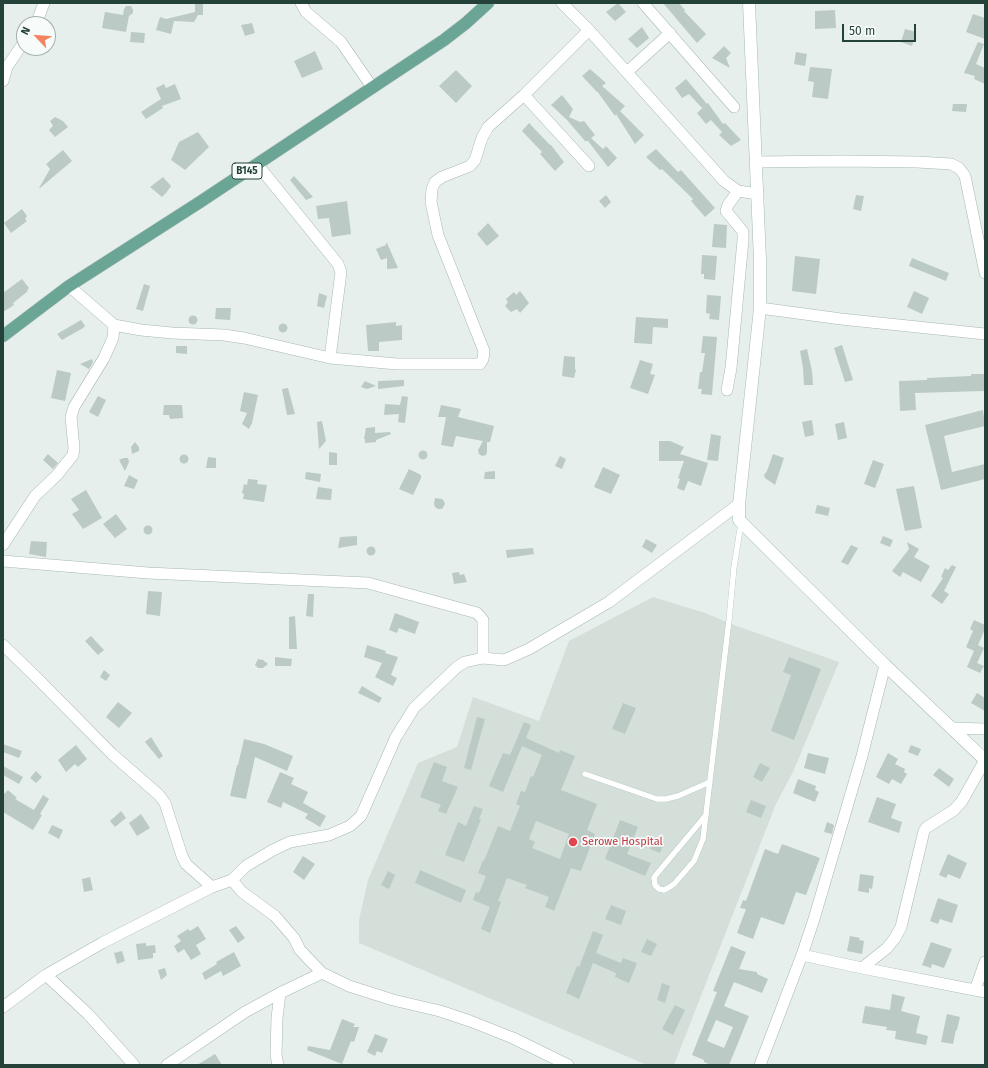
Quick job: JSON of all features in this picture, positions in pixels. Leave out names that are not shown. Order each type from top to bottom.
[{"type":"main road","name":"B145","points":[[3,336],[69,286],[258,164],[444,40],[488,3]]},
{"type":"street","points":[[39,16],[44,3]]},
{"type":"street","points":[[300,3],[306,12],[341,42],[372,87]]},
{"type":"street","points":[[562,3],[589,30],[724,181],[738,191],[758,194]]},
{"type":"street","points":[[643,3],[734,107]]},
{"type":"street","points":[[749,3],[758,194],[760,308],[738,516],[741,523],[885,665],[985,760],[962,801],[954,810],[926,828],[924,831],[901,927],[887,948],[862,968]]},
{"type":"street","points":[[69,286],[114,325],[157,331],[224,335],[244,338],[330,358],[415,364],[480,364],[483,359],[484,351],[438,234],[431,202],[432,189],[435,182],[442,176],[470,166],[475,160],[482,138],[488,127],[524,95],[589,30]]},
{"type":"street","points":[[627,72],[670,33]]},
{"type":"street","points":[[3,81],[7,67],[16,54]]},
{"type":"street","points":[[524,95],[588,166]]},
{"type":"street","points":[[756,162],[873,161],[951,164],[959,168],[965,176],[985,273]]},
{"type":"street","points":[[258,164],[338,264],[341,272],[330,358]]},
{"type":"street","points":[[727,390],[731,368],[744,240],[743,232],[726,211],[728,205],[738,191]]},
{"type":"street","points":[[760,308],[841,320],[985,334]]},
{"type":"street","points":[[3,545],[36,496],[57,475],[73,455],[72,417],[74,408],[104,358],[114,338],[114,325]]},
{"type":"street","points":[[3,1007],[46,975],[212,887],[232,880],[246,866],[273,850],[290,842],[336,832],[350,826],[361,816],[396,737],[414,708],[457,667],[465,662],[483,658],[504,660],[529,649],[610,602],[739,504]]},
{"type":"street","points":[[3,561],[148,573],[368,583],[477,613],[483,620],[483,658]]},
{"type":"street","points":[[3,645],[36,676],[112,754],[159,795],[165,803],[186,864],[212,887]]},
{"type":"street","points":[[760,1065],[802,955],[862,756],[885,665]]},
{"type":"street","points":[[952,728],[985,729]]},
{"type":"street","points":[[232,880],[242,892],[275,916],[294,938],[300,950],[322,973],[349,986],[392,1000],[440,1011],[470,1021],[512,1038],[568,1065]]},
{"type":"street","points":[[802,955],[980,991],[985,962]]},
{"type":"street","points":[[167,1065],[245,1012],[322,973]]},
{"type":"street","points":[[46,975],[88,1014],[134,1065]]},
{"type":"street","points":[[278,1065],[276,1055],[277,1018],[280,993]]},
{"type":"lane","points":[[706,815],[655,876],[655,885],[659,889],[664,890],[674,884],[694,861],[703,839],[706,815],[710,782],[729,620],[734,567],[741,523]]},
{"type":"lane","points":[[585,774],[657,799],[666,799],[678,796],[710,782]]},
{"type":"shaded area","name":"Serowe Hospital","points":[[653,597],[705,613],[734,625],[839,662],[793,772],[776,804],[674,1065],[647,1065],[359,943],[359,920],[368,880],[418,763],[457,747],[473,697],[539,721],[569,641]]},
{"type":"building","points":[[195,3],[203,3],[203,15],[198,15],[194,22],[174,21],[171,34],[156,30],[160,17],[166,19],[195,12]]},
{"type":"building","points":[[618,3],[626,12],[615,21],[606,12]]},
{"type":"building","points":[[663,3],[679,3],[685,10],[684,11],[706,34],[697,43]]},
{"type":"building","points":[[126,6],[131,6],[133,13],[129,16],[126,32],[102,28],[105,12],[123,15]]},
{"type":"building","points":[[835,10],[836,28],[815,29],[815,11]]},
{"type":"building","points":[[973,14],[985,18],[985,39],[966,32]]},
{"type":"building","points":[[252,23],[255,33],[245,36],[241,25]]},
{"type":"building","points":[[642,27],[649,38],[637,48],[628,39]]},
{"type":"building","points":[[905,29],[916,32],[912,46],[901,42]]},
{"type":"building","points":[[131,32],[145,33],[144,43],[130,42]]},
{"type":"building","points":[[978,42],[984,44],[976,64],[985,68],[985,84],[974,79],[975,76],[964,73]]},
{"type":"building","points":[[724,46],[731,53],[726,58],[730,68],[712,58]]},
{"type":"building","points":[[315,51],[323,69],[302,78],[294,61]]},
{"type":"building","points":[[796,52],[807,54],[805,66],[794,64]]},
{"type":"building","points":[[810,67],[832,69],[828,99],[812,97],[814,82],[808,81]]},
{"type":"building","points":[[590,69],[606,83],[602,86],[625,106],[620,111],[644,135],[635,144],[616,114],[615,116],[597,91],[582,76]]},
{"type":"building","points":[[456,70],[472,86],[456,103],[439,86]]},
{"type":"building","points":[[686,79],[707,104],[702,108],[689,94],[682,98],[675,88]]},
{"type":"building","points":[[164,84],[166,88],[175,84],[181,99],[162,106],[163,108],[146,119],[141,112],[161,99],[156,88]]},
{"type":"building","points":[[562,95],[573,109],[569,117],[580,122],[584,121],[595,135],[591,138],[603,149],[606,146],[617,158],[608,167],[588,141],[585,141],[567,120],[551,105]]},
{"type":"building","points":[[708,103],[723,124],[725,123],[741,140],[731,146],[719,135],[722,132],[711,120],[706,124],[697,113]]},
{"type":"building","points":[[953,104],[967,104],[966,112],[952,111]]},
{"type":"building","points":[[55,117],[63,121],[68,127],[55,137],[49,130],[53,126],[50,121]]},
{"type":"building","points":[[529,123],[551,145],[564,162],[555,171],[540,154],[542,152],[522,131]]},
{"type":"building","points":[[198,132],[209,147],[185,170],[171,160],[179,142]]},
{"type":"building","points":[[656,149],[678,172],[681,170],[715,208],[705,217],[691,201],[693,199],[662,169],[660,170],[646,157]]},
{"type":"building","points":[[63,150],[72,161],[39,188],[50,169],[46,164]]},
{"type":"building","points":[[294,176],[313,197],[306,200],[290,180]]},
{"type":"building","points":[[163,177],[171,186],[162,197],[150,187]]},
{"type":"building","points":[[606,195],[611,202],[605,208],[599,201]]},
{"type":"building","points":[[856,195],[864,196],[861,211],[853,209]]},
{"type":"building","points":[[347,201],[351,234],[332,237],[329,218],[318,219],[316,206]]},
{"type":"building","points":[[22,209],[27,216],[25,219],[27,221],[11,233],[4,223]]},
{"type":"building","points":[[488,223],[499,236],[487,246],[477,234]]},
{"type":"building","points":[[714,224],[727,225],[726,248],[712,247]]},
{"type":"building","points":[[386,243],[398,268],[387,269],[387,258],[381,260],[376,249],[386,245]]},
{"type":"building","points":[[702,255],[717,256],[715,280],[704,279],[704,274],[701,274]]},
{"type":"building","points":[[795,256],[820,259],[816,294],[792,291]]},
{"type":"building","points":[[912,258],[949,273],[946,281],[909,266]]},
{"type":"building","points":[[22,279],[29,288],[27,290],[28,291],[13,303],[14,305],[3,312],[3,293]]},
{"type":"building","points":[[144,284],[150,286],[143,311],[136,309]]},
{"type":"building","points":[[520,291],[529,303],[520,313],[517,309],[511,312],[505,306],[508,302],[506,299],[514,292],[516,295]]},
{"type":"building","points":[[914,291],[929,298],[922,314],[907,307]]},
{"type":"building","points":[[319,293],[327,296],[324,308],[317,306]]},
{"type":"building","points":[[707,295],[721,296],[719,320],[709,319],[710,314],[706,313]]},
{"type":"building","points":[[216,308],[231,308],[230,320],[215,319]]},
{"type":"building","points":[[193,315],[198,320],[193,325],[188,320]]},
{"type":"building","points":[[636,317],[668,319],[668,328],[653,327],[652,344],[634,343]]},
{"type":"building","points":[[81,320],[85,326],[83,328],[62,340],[57,334]]},
{"type":"building","points":[[396,322],[396,326],[402,325],[402,340],[379,342],[379,351],[368,351],[366,325]]},
{"type":"building","points":[[281,324],[285,324],[287,328],[285,332],[281,332],[279,330],[279,326]]},
{"type":"building","points":[[703,336],[717,337],[712,395],[701,394],[702,389],[698,389],[700,372],[702,372],[705,353],[701,353]]},
{"type":"building","points":[[842,345],[853,380],[845,382],[834,348]]},
{"type":"building","points":[[176,346],[187,346],[187,354],[176,353]]},
{"type":"building","points":[[807,349],[812,371],[813,385],[804,385],[800,351]]},
{"type":"building","points":[[564,356],[575,357],[576,370],[574,378],[562,376]]},
{"type":"building","points":[[92,359],[93,362],[89,369],[80,364]]},
{"type":"building","points":[[640,360],[653,364],[650,374],[655,375],[648,394],[630,388]]},
{"type":"building","points":[[57,370],[71,373],[65,401],[51,398]]},
{"type":"building","points":[[971,374],[985,374],[985,391],[915,393],[916,410],[900,411],[899,381],[971,376]]},
{"type":"building","points":[[404,380],[404,386],[378,389],[378,381]]},
{"type":"building","points":[[365,381],[376,386],[367,389],[361,387]]},
{"type":"building","points":[[288,388],[295,414],[287,415],[282,389]]},
{"type":"building","points":[[244,392],[258,395],[252,423],[249,429],[242,424],[247,413],[240,411]]},
{"type":"building","points":[[98,396],[106,400],[98,417],[89,412]]},
{"type":"building","points":[[402,396],[408,397],[405,423],[398,422],[399,414],[384,415],[385,404],[400,405]]},
{"type":"building","points":[[164,405],[182,405],[183,418],[170,419],[169,415],[163,415]]},
{"type":"building","points":[[441,405],[461,409],[458,417],[494,426],[490,442],[487,442],[486,455],[482,456],[479,454],[478,450],[483,441],[456,436],[453,447],[441,445],[446,417],[438,417]]},
{"type":"building","points":[[983,410],[985,426],[944,436],[952,472],[985,464],[985,479],[941,490],[925,425]]},
{"type":"building","points":[[812,420],[814,435],[805,437],[802,422]]},
{"type":"building","points":[[322,421],[326,441],[319,449],[317,422]]},
{"type":"building","points":[[844,422],[847,438],[838,440],[835,424]]},
{"type":"building","points":[[375,427],[375,433],[390,432],[391,434],[376,440],[376,442],[365,443],[364,439],[366,428]]},
{"type":"building","points":[[711,434],[721,436],[718,461],[707,460]]},
{"type":"building","points":[[659,441],[670,441],[684,447],[680,454],[708,463],[701,486],[688,481],[684,491],[677,488],[680,479],[678,478],[684,461],[659,461]]},
{"type":"building","points":[[135,442],[139,447],[139,451],[132,454],[131,447]]},
{"type":"building","points":[[423,450],[428,455],[423,460],[418,455]]},
{"type":"building","points":[[329,452],[337,453],[337,465],[329,465]]},
{"type":"building","points":[[48,454],[58,463],[53,469],[43,460]]},
{"type":"building","points":[[184,454],[189,459],[184,464],[179,459]]},
{"type":"building","points":[[773,454],[784,458],[775,485],[765,478],[764,475]]},
{"type":"building","points":[[560,456],[566,459],[562,469],[555,466]]},
{"type":"building","points":[[208,457],[216,458],[216,468],[206,468]]},
{"type":"building","points":[[128,458],[129,462],[125,471],[119,460]]},
{"type":"building","points":[[873,460],[884,464],[875,488],[864,484]]},
{"type":"building","points":[[603,467],[620,475],[611,494],[594,487]]},
{"type":"building","points":[[409,469],[421,475],[413,495],[399,489]]},
{"type":"building","points":[[495,471],[495,479],[484,479],[485,472]]},
{"type":"building","points":[[306,472],[321,474],[320,482],[305,479]]},
{"type":"building","points":[[129,475],[138,480],[134,489],[124,486]]},
{"type":"building","points":[[248,479],[258,480],[257,484],[267,485],[264,502],[243,499],[244,494],[242,493],[244,484],[247,485]]},
{"type":"building","points":[[914,486],[922,528],[905,531],[896,489]]},
{"type":"building","points":[[318,487],[332,489],[331,500],[316,499]]},
{"type":"building","points":[[86,490],[102,518],[83,529],[72,514],[79,510],[71,499]]},
{"type":"building","points":[[435,498],[442,499],[444,501],[445,504],[442,509],[435,507]]},
{"type":"building","points":[[817,505],[830,508],[828,516],[815,513]]},
{"type":"building","points":[[116,514],[127,529],[115,538],[103,524]]},
{"type":"building","points":[[148,525],[153,530],[148,535],[143,530]]},
{"type":"building","points":[[357,536],[357,545],[338,548],[340,537]]},
{"type":"building","points":[[883,536],[893,540],[890,547],[880,543]]},
{"type":"building","points":[[646,539],[657,545],[652,553],[642,547]]},
{"type":"building","points":[[31,541],[47,542],[46,557],[29,554]]},
{"type":"building","points":[[907,542],[919,549],[914,557],[930,566],[921,582],[903,572],[900,577],[892,571],[909,549]]},
{"type":"building","points":[[851,545],[858,548],[848,565],[841,562]]},
{"type":"building","points":[[369,547],[373,547],[375,551],[373,555],[369,555],[367,553],[367,549]]},
{"type":"building","points":[[533,548],[534,554],[507,558],[506,550]]},
{"type":"building","points":[[952,565],[956,567],[944,591],[949,594],[942,604],[931,596],[943,578],[941,577],[945,568],[948,570]]},
{"type":"building","points":[[459,572],[460,575],[464,574],[467,582],[454,584],[452,573]]},
{"type":"building","points":[[148,591],[162,592],[160,616],[146,614]]},
{"type":"building","points":[[308,594],[314,594],[313,617],[306,616]]},
{"type":"building","points":[[395,613],[419,622],[415,634],[399,628],[397,633],[389,630]]},
{"type":"building","points":[[295,616],[297,649],[289,649],[289,617]]},
{"type":"building","points":[[974,620],[985,625],[985,629],[978,645],[984,648],[977,663],[984,666],[980,673],[967,667],[974,651],[966,647],[973,631],[970,629]]},
{"type":"building","points":[[91,636],[104,650],[98,655],[85,641]]},
{"type":"building","points":[[367,645],[386,651],[385,653],[398,657],[391,675],[397,678],[393,686],[375,677],[382,663],[364,657]]},
{"type":"building","points":[[275,657],[292,659],[291,666],[275,666]]},
{"type":"building","points":[[789,657],[821,669],[794,740],[771,731],[791,675],[783,672]]},
{"type":"building","points":[[258,659],[263,660],[268,664],[263,668],[258,668],[255,665]]},
{"type":"building","points":[[104,670],[110,675],[106,681],[100,677]]},
{"type":"building","points":[[362,686],[382,698],[379,703],[358,693]]},
{"type":"building","points":[[977,693],[985,698],[985,711],[971,703]]},
{"type":"building","points":[[118,702],[132,713],[119,728],[106,717]]},
{"type":"building","points":[[623,703],[636,708],[625,734],[612,729]]},
{"type":"building","points":[[477,717],[485,719],[471,770],[464,768]]},
{"type":"building","points":[[524,722],[531,725],[526,738],[559,753],[560,750],[575,756],[561,790],[597,804],[587,830],[595,834],[581,871],[571,868],[554,911],[545,907],[549,897],[525,888],[527,885],[507,878],[498,901],[501,902],[490,933],[481,929],[490,907],[473,900],[476,892],[479,893],[486,876],[478,873],[498,826],[510,831],[520,806],[516,804],[521,791],[525,792],[531,776],[533,777],[542,755],[522,746],[503,792],[489,786],[503,753],[510,755]],"holes":[[[536,821],[569,834],[560,859],[532,848],[535,842],[529,839]]]},
{"type":"building","points":[[151,737],[163,756],[159,759],[145,742]]},
{"type":"building","points":[[244,739],[264,744],[293,756],[287,771],[255,757],[246,799],[230,796]]},
{"type":"building","points":[[3,744],[22,751],[19,758],[3,752]]},
{"type":"building","points":[[76,745],[87,759],[78,767],[75,764],[66,772],[58,760]]},
{"type":"building","points":[[911,745],[921,749],[918,756],[908,752]]},
{"type":"building","points":[[808,753],[829,758],[825,774],[804,768]]},
{"type":"building","points":[[888,753],[898,759],[895,764],[905,769],[904,772],[907,774],[901,784],[892,779],[889,784],[876,777]]},
{"type":"building","points":[[434,762],[447,767],[442,781],[458,787],[446,814],[438,811],[441,805],[420,797]]},
{"type":"building","points":[[760,763],[770,768],[762,782],[753,777]]},
{"type":"building","points":[[3,766],[23,777],[19,784],[3,775]]},
{"type":"building","points":[[939,768],[954,779],[949,787],[933,775]]},
{"type":"building","points":[[36,771],[42,777],[36,783],[30,778]]},
{"type":"building","points":[[280,772],[294,778],[291,784],[308,792],[303,803],[326,816],[320,827],[305,818],[308,814],[283,802],[281,808],[267,802]]},
{"type":"building","points":[[798,779],[816,786],[815,790],[819,792],[815,802],[793,793]]},
{"type":"building","points":[[8,790],[17,798],[15,799],[34,810],[43,795],[49,799],[33,830],[3,812],[3,795]]},
{"type":"building","points":[[877,797],[896,804],[891,818],[902,822],[899,833],[868,822]]},
{"type":"building","points":[[751,800],[766,806],[761,818],[746,812]]},
{"type":"building","points":[[474,806],[483,809],[479,819],[481,819],[464,862],[445,855],[458,822],[466,826]]},
{"type":"building","points":[[121,811],[126,818],[115,827],[110,821]]},
{"type":"building","points":[[141,814],[150,828],[137,836],[129,823]]},
{"type":"building","points":[[620,820],[638,827],[627,854],[651,863],[645,876],[605,859]]},
{"type":"building","points":[[827,822],[834,825],[832,834],[824,832]]},
{"type":"building","points":[[52,825],[63,830],[59,839],[48,833]]},
{"type":"building","points":[[654,838],[664,842],[660,853],[650,849]]},
{"type":"building","points":[[782,844],[820,858],[806,895],[796,892],[784,925],[761,917],[753,939],[737,933],[746,909],[740,908],[743,900],[746,901],[765,849],[778,854]]},
{"type":"building","points":[[948,854],[967,863],[960,879],[948,874],[946,878],[939,875]]},
{"type":"building","points":[[303,856],[315,864],[304,880],[293,872]]},
{"type":"building","points":[[420,870],[466,890],[461,903],[415,883]]},
{"type":"building","points":[[388,871],[395,875],[389,889],[381,885]]},
{"type":"building","points":[[860,874],[874,876],[872,889],[869,888],[869,893],[858,891]]},
{"type":"building","points":[[90,877],[93,890],[84,892],[82,879]]},
{"type":"building","points":[[938,898],[958,905],[952,923],[940,919],[938,924],[930,921]]},
{"type":"building","points":[[611,905],[626,911],[621,925],[605,919]]},
{"type":"building","points":[[198,926],[206,939],[196,945],[201,954],[191,960],[184,949],[178,953],[174,946],[181,941],[177,936],[188,929],[190,931]]},
{"type":"building","points":[[236,926],[245,938],[238,943],[229,930]]},
{"type":"building","points":[[593,931],[603,935],[596,953],[621,963],[623,958],[637,963],[629,983],[615,977],[616,973],[593,963],[579,999],[566,993],[577,966],[579,967]]},
{"type":"building","points":[[850,936],[860,938],[859,940],[864,941],[862,954],[847,951]]},
{"type":"building","points":[[647,939],[657,944],[651,956],[641,952]]},
{"type":"building","points":[[931,942],[952,949],[944,968],[932,964],[931,968],[922,965]]},
{"type":"building","points":[[146,943],[146,946],[155,945],[156,953],[153,953],[153,958],[138,960],[136,944]]},
{"type":"building","points":[[731,946],[746,952],[739,969],[757,972],[757,974],[768,979],[762,993],[734,982],[724,1006],[749,1016],[729,1065],[711,1065],[692,1055],[717,992],[713,991]],"holes":[[[716,1020],[733,1027],[724,1048],[707,1041]]]},
{"type":"building","points":[[122,951],[125,961],[117,964],[114,953]]},
{"type":"building","points":[[234,952],[241,966],[223,976],[221,971],[205,980],[202,973],[217,964],[216,962]]},
{"type":"building","points":[[165,968],[167,975],[161,980],[158,970]]},
{"type":"building","points":[[662,983],[670,986],[665,1003],[657,1000]]},
{"type":"building","points":[[892,994],[905,997],[901,1011],[920,1016],[916,1033],[928,1036],[926,1045],[895,1039],[896,1031],[886,1030],[887,1027],[862,1023],[865,1006],[890,1010]]},
{"type":"building","points":[[675,1005],[685,1010],[673,1035],[662,1029]]},
{"type":"building","points":[[947,1014],[960,1017],[953,1044],[941,1042]]},
{"type":"building","points":[[342,1019],[355,1024],[353,1027],[359,1027],[354,1042],[351,1041],[342,1064],[307,1050],[308,1046],[330,1050]]},
{"type":"building","points":[[375,1034],[388,1039],[382,1053],[377,1051],[375,1056],[367,1052]]},
{"type":"building","points":[[215,1054],[222,1065],[197,1065]]},
{"type":"place","name":"Serowe Hospital","points":[[573,842]]}]
